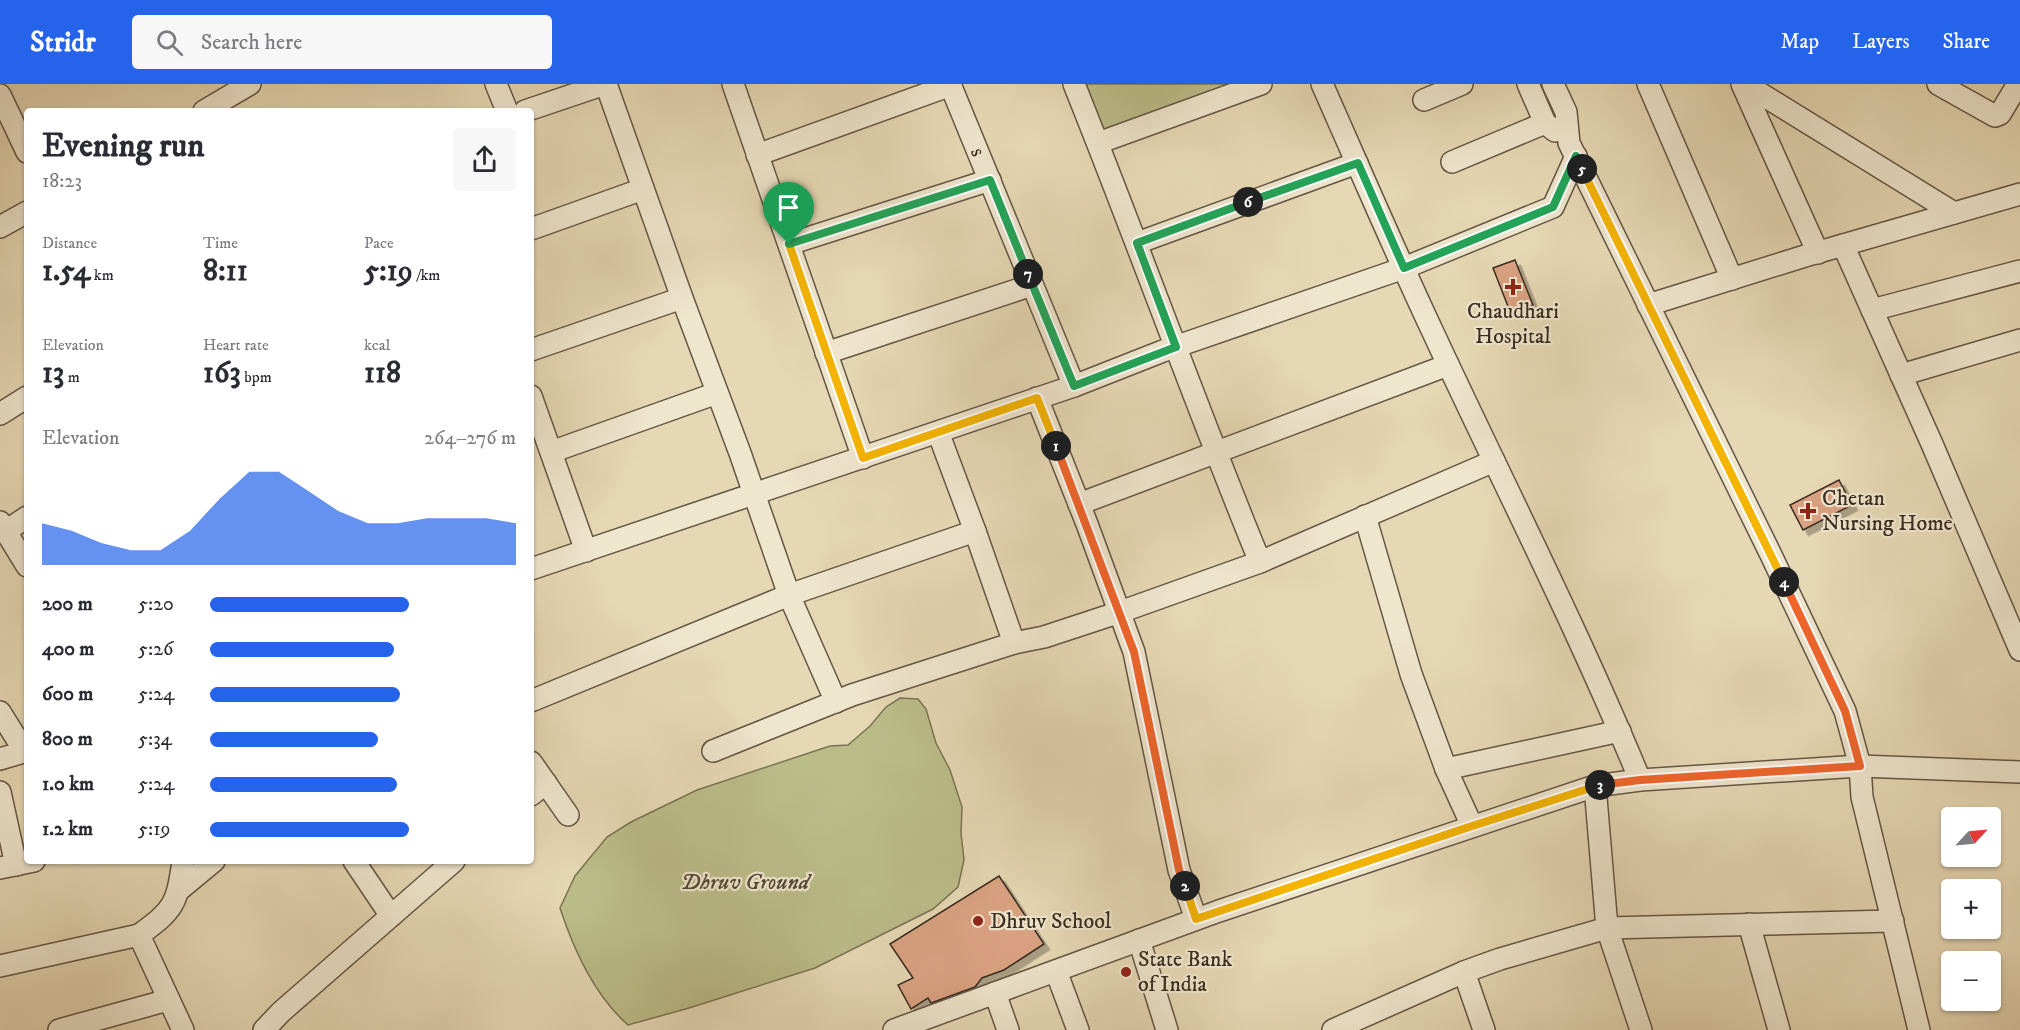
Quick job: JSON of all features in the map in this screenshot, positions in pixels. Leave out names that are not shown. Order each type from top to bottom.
[{"type":"street","points":[[209,108],[250,84]]},
{"type":"street","points":[[496,84],[506,108]]},
{"type":"street","points":[[534,108],[605,84],[740,453],[789,595],[836,702]]},
{"type":"street","points":[[733,84],[863,458]]},
{"type":"street","points":[[1074,84],[1137,243],[1215,452],[1260,562]]},
{"type":"street","points":[[1098,143],[1261,84]]},
{"type":"street","points":[[1322,84],[1448,365],[1546,567],[1640,780]]},
{"type":"street","points":[[1424,100],[1462,84]]},
{"type":"street","points":[[1528,84],[1545,123],[1573,150]]},
{"type":"street","points":[[1553,84],[1566,112],[1573,150],[1845,711],[1860,766],[1862,797],[1919,1030]]},
{"type":"street","points":[[1648,84],[1732,279]]},
{"type":"street","points":[[1744,84],[1818,252]]},
{"type":"street","points":[[1744,84],[1954,213]]},
{"type":"street","points":[[1938,84],[1995,116],[2000,114],[2018,84]]},
{"type":"street","points":[[758,155],[951,85]]},
{"type":"street","name":"s","points":[[951,85],[1074,386]]},
{"type":"street","points":[[1,100],[24,146]]},
{"type":"street","points":[[1452,162],[1545,123]]},
{"type":"street","points":[[534,568],[1074,386],[1176,347],[1404,268],[1553,207],[1573,150]]},
{"type":"street","points":[[1137,243],[1358,163]]},
{"type":"street","points":[[789,244],[990,180]]},
{"type":"street","points":[[534,228],[643,189]]},
{"type":"street","points":[[1648,305],[1818,252],[2020,194]]},
{"type":"street","points":[[0,228],[24,214]]},
{"type":"street","points":[[1844,245],[2020,649]]},
{"type":"street","points":[[1872,310],[2020,271]]},
{"type":"street","points":[[826,353],[1032,285]]},
{"type":"street","points":[[534,349],[682,298]]},
{"type":"street","points":[[1901,375],[2020,340]]},
{"type":"street","points":[[1079,504],[1448,365]]},
{"type":"street","points":[[551,452],[717,393]]},
{"type":"street","points":[[1037,398],[1134,652],[1179,870],[1196,919]]},
{"type":"street","points":[[0,414],[24,399]]},
{"type":"street","points":[[534,404],[586,551]]},
{"type":"street","points":[[938,432],[1014,643]]},
{"type":"street","points":[[713,750],[836,702],[1014,643],[1044,637],[1120,612],[1260,562],[1494,461]]},
{"type":"street","points":[[1365,516],[1411,674],[1446,769],[1472,826]]},
{"type":"street","points":[[24,518],[3,527],[24,561]]},
{"type":"street","points":[[534,700],[789,595],[975,531]]},
{"type":"street","points":[[0,712],[24,749]]},
{"type":"street","points":[[1446,769],[1620,731]]},
{"type":"street","points":[[0,759],[24,753]]},
{"type":"street","points":[[894,1030],[1196,919],[1595,786],[1640,780],[1860,766],[2020,772]]},
{"type":"street","points":[[534,774],[538,789],[568,815]]},
{"type":"street","points":[[1595,786],[1607,928],[1641,1030]]},
{"type":"street","points":[[0,792],[17,865]]},
{"type":"street","points":[[0,966],[139,935],[161,919],[172,907],[179,890],[183,864]]},
{"type":"street","points":[[179,890],[210,864]]},
{"type":"street","points":[[356,864],[391,916]]},
{"type":"street","points":[[264,1030],[281,1012],[451,864]]},
{"type":"street","points":[[1333,1030],[1464,972],[1500,959],[1607,928],[1893,921]]},
{"type":"street","points":[[1749,924],[1779,1030]]},
{"type":"street","points":[[139,935],[183,1030]]},
{"type":"street","points":[[1139,940],[1167,1030]]},
{"type":"street","points":[[1056,971],[1078,1030]]},
{"type":"street","points":[[1464,972],[1484,1030]]},
{"type":"street","points":[[995,993],[1008,1030]]},
{"type":"street","points":[[59,1030],[168,1000]]},
{"type":"green space","points":[[1086,84],[1242,84],[1105,135]]},
{"type":"green space","name":"Dhruv Ground","points":[[900,698],[918,699],[926,709],[936,743],[950,770],[962,807],[961,833],[964,860],[958,887],[933,909],[815,968],[628,1025],[595,986],[579,956],[560,908],[575,876],[607,837],[631,822],[697,790],[830,746],[848,745],[870,726],[886,707]]},
{"type":"building","points":[[1515,260],[1533,305],[1511,314],[1493,268]]},
{"type":"building","points":[[1839,480],[1852,505],[1803,530],[1790,505]]},
{"type":"building","name":"Dhruv School","points":[[999,876],[1044,944],[1004,970],[982,978],[975,987],[931,1003],[928,998],[911,1009],[898,985],[913,978],[890,944]]},
{"type":"place","name":"Chaudhari Hospital","points":[[1513,287]]},
{"type":"place","name":"Chetan Nursing Home","points":[[1808,511]]},
{"type":"place","name":"Dhruv School","points":[[978,921]]},
{"type":"place","name":"State Bank of India","points":[[1126,972]]},
{"type":"route","points":[[1576,156],[1845,711],[1860,766],[1640,780],[1595,786],[1196,919],[1179,870],[1134,652],[1037,398],[863,458],[789,244],[990,180],[1074,386],[1176,347],[1137,243],[1358,163],[1404,268],[1553,207],[1576,156]]}]
